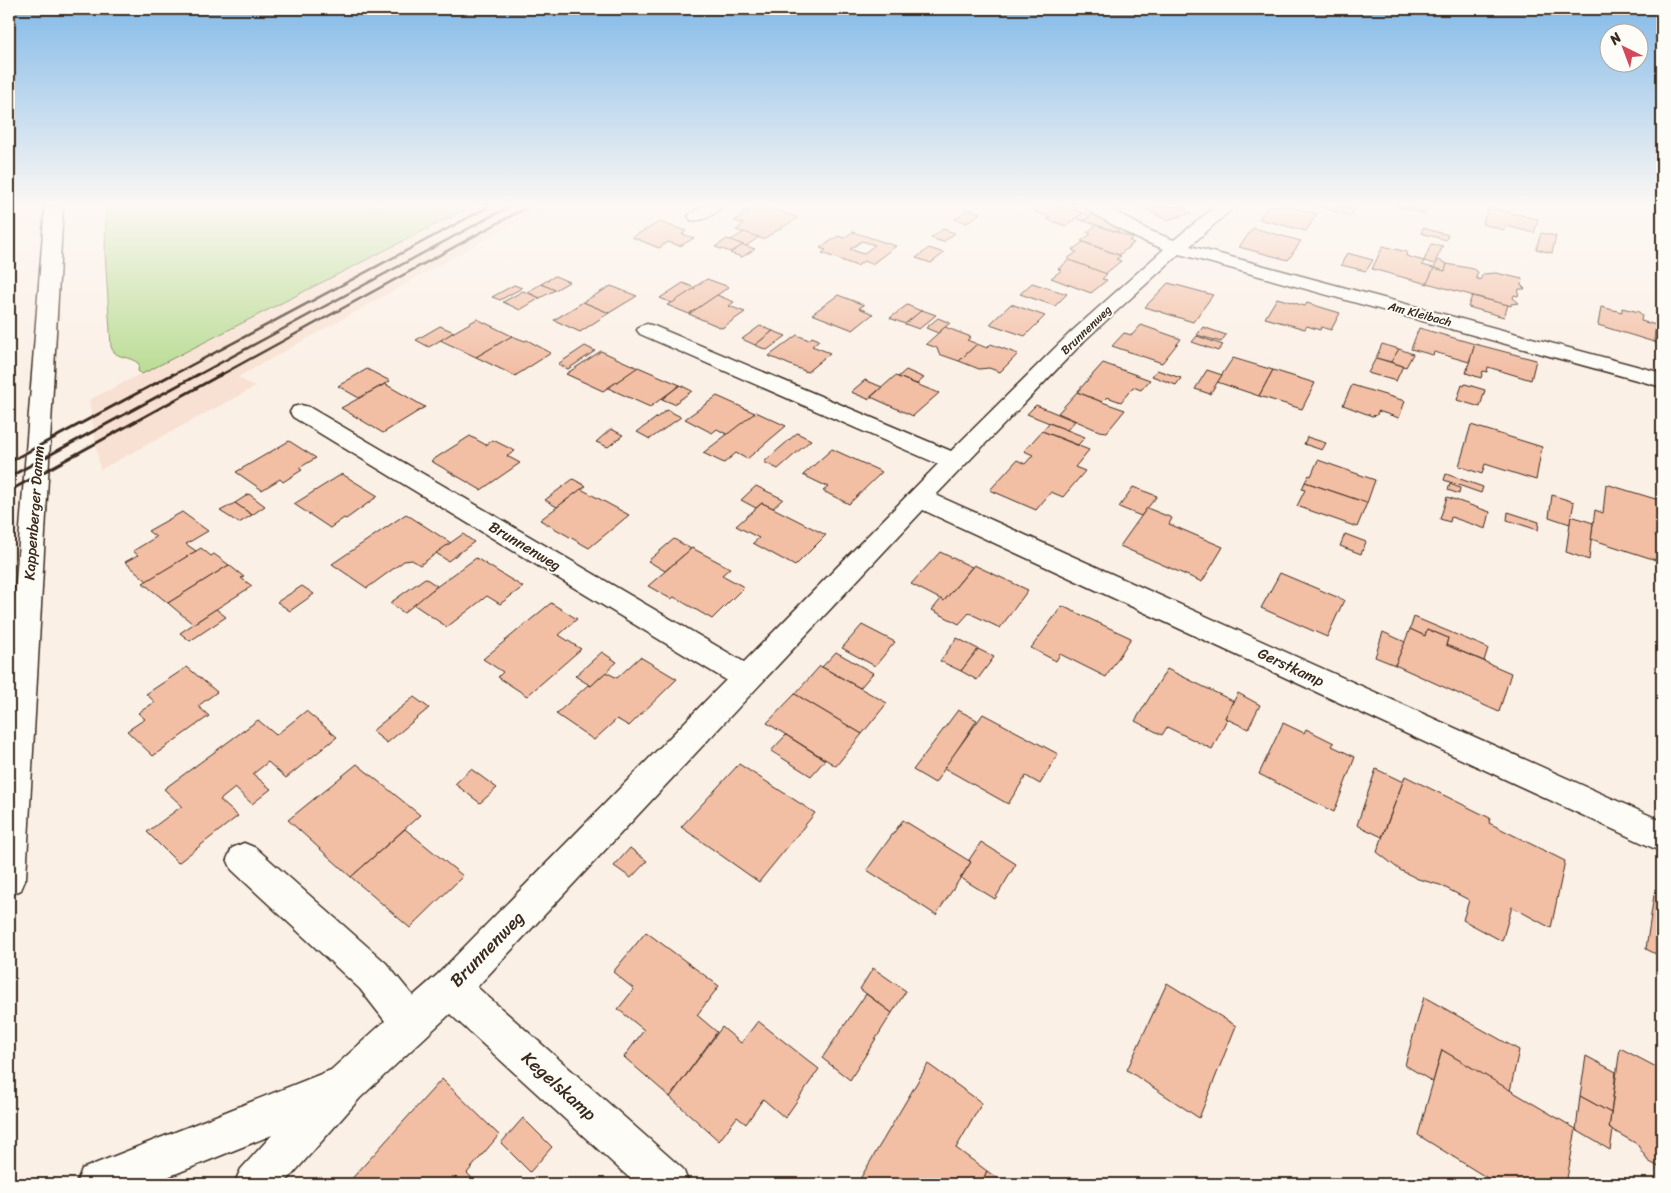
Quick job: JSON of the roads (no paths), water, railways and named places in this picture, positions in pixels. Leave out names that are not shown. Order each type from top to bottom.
[{"type":"street","name":"Kappenberger Damm","points":[[9,878],[51,262]]},
{"type":"street","name":"Brunnenweg","points":[[256,1184],[346,1084],[450,988],[954,462],[1078,336],[1160,262]]},
{"type":"street","name":"Am Kleibach","points":[[1228,262],[1662,380]]},
{"type":"street","points":[[647,330],[954,462]]},
{"type":"street","name":"Brunnenweg","points":[[301,412],[748,678]]},
{"type":"street","name":"Gerstkamp","points":[[920,498],[1662,837]]},
{"type":"street","points":[[244,859],[373,976],[412,1023]]},
{"type":"street","name":"Kegelskamp","points":[[450,988],[668,1184]]},
{"type":"street","name":"Brunnenweg","points":[[97,1184],[346,1084]]},
{"type":"railway","points":[[171,376],[386,262]]},
{"type":"railway","points":[[196,376],[407,262]]},
{"type":"railway","points":[[219,376],[427,262]]},
{"type":"railway","points":[[9,462],[173,374]]},
{"type":"railway","points":[[9,477],[199,374]]},
{"type":"railway","points":[[9,491],[222,374]]}]
